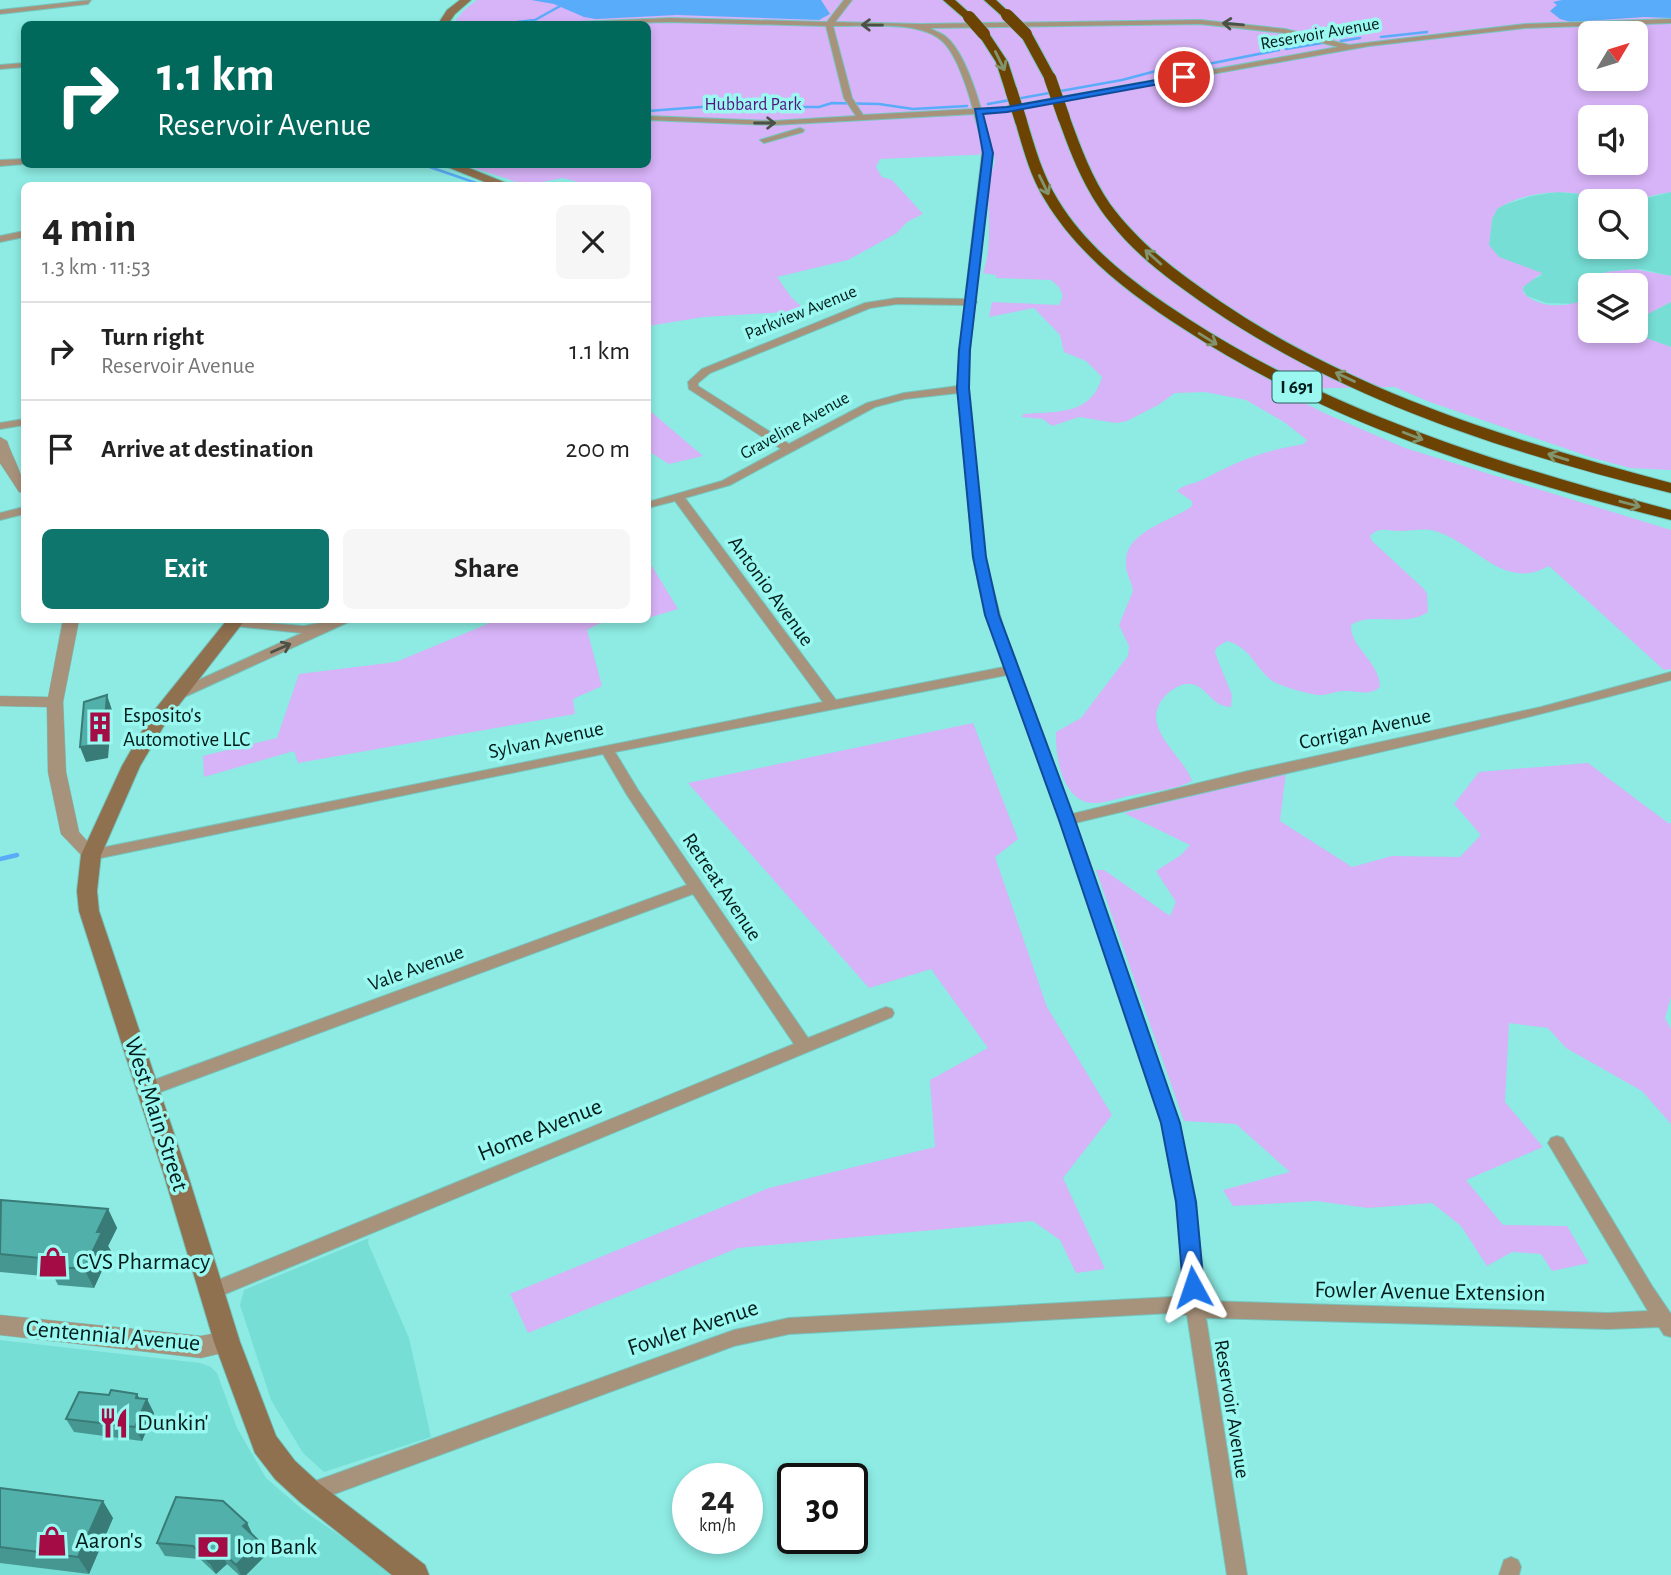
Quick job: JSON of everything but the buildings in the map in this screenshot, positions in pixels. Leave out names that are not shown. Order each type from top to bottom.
[{"type":"highway","name":"I 691","points":[[948,0],[984,34],[1002,62],[1043,184],[1074,230],[1140,293],[1209,340],[1292,384],[1407,434],[1521,474],[1671,515]]},
{"type":"highway","name":"I 691","points":[[989,0],[1026,34],[1040,56],[1089,182],[1125,230],[1184,283],[1244,324],[1331,371],[1452,422],[1557,457],[1671,488]]},
{"type":"main road","points":[[445,21],[451,12],[466,0]]},
{"type":"main road","points":[[457,168],[497,182]]},
{"type":"main road","name":"West Main Street","points":[[233,623],[174,696],[136,754],[91,855],[87,891],[93,931],[149,1089],[227,1342],[253,1415],[270,1453],[310,1493],[415,1575]]},
{"type":"street","points":[[830,24],[848,0]]},
{"type":"street","points":[[0,12],[88,2]]},
{"type":"street","points":[[647,21],[920,26],[1200,22],[1285,31],[1330,40],[1348,47]]},
{"type":"street","name":"Reservoir Avenue","points":[[978,111],[1007,110],[1348,47],[1506,28],[1671,21]]},
{"type":"street","points":[[830,24],[849,102],[862,118]]},
{"type":"street","name":"Reservoir Avenue","points":[[920,26],[949,43],[969,84],[988,153],[972,302],[964,350],[963,388],[979,557],[992,615],[1067,820],[1171,1123],[1186,1202],[1195,1308],[1237,1575]]},
{"type":"street","points":[[0,67],[21,65]]},
{"type":"street","points":[[651,118],[750,123],[978,111]]},
{"type":"street","points":[[764,140],[775,135],[842,120]]},
{"type":"street","points":[[0,163],[21,162]]},
{"type":"street","points":[[0,239],[21,235]]},
{"type":"street","name":"Parkview Avenue","points":[[789,449],[698,393],[693,382],[706,371],[867,305],[897,302],[972,302]]},
{"type":"street","name":"Graveline Avenue","points":[[651,504],[726,483],[871,405],[904,396],[963,388]]},
{"type":"street","points":[[0,426],[21,422]]},
{"type":"street","points":[[0,441],[8,463],[21,484]]},
{"type":"street","name":"Antonio Avenue","points":[[679,498],[833,706]]},
{"type":"street","points":[[0,517],[21,511]]},
{"type":"street","points":[[70,623],[55,702],[57,772],[70,834],[91,855]]},
{"type":"street","points":[[247,623],[294,631],[322,629]]},
{"type":"street","points":[[174,696],[339,623]]},
{"type":"street","points":[[208,654],[225,666],[240,666]]},
{"type":"street","name":"Sylvan Avenue","points":[[91,855],[607,749],[1011,670]]},
{"type":"street","name":"Corrigan Avenue","points":[[1067,820],[1248,776],[1542,711],[1671,676]]},
{"type":"street","points":[[0,701],[55,702]]},
{"type":"street","name":"Retreat Avenue","points":[[607,749],[632,792],[805,1047]]},
{"type":"street","name":"Vale Avenue","points":[[149,1089],[697,887]]},
{"type":"street","name":"Home Avenue","points":[[213,1291],[886,1013]]},
{"type":"street","points":[[1557,1143],[1644,1292],[1667,1324]]},
{"type":"street","name":"Fowler Avenue","points":[[310,1493],[734,1338],[764,1330],[817,1324],[1171,1304],[1195,1308]]},
{"type":"street","name":"Fowler Avenue Extension","points":[[1195,1308],[1232,1312],[1667,1324]]},
{"type":"street","name":"Centennial Avenue","points":[[0,1325],[201,1347],[227,1342]]},
{"type":"shaded area","points":[[1557,192],[1578,194],[1578,259],[1648,259],[1648,198],[1671,192],[1671,276],[1641,269],[1578,273],[1577,304],[1547,303],[1527,296],[1523,290],[1525,284],[1542,275],[1499,257],[1489,245],[1492,219],[1497,209],[1532,196]]},
{"type":"shaded area","points":[[1671,302],[1671,347],[1648,339],[1648,314]]},
{"type":"shaded area","points":[[369,1238],[368,1243],[409,1338],[431,1437],[324,1472],[303,1453],[271,1400],[240,1305],[244,1290]]},
{"type":"shaded area","points":[[0,1340],[200,1363],[211,1367],[217,1373],[237,1428],[266,1478],[303,1510],[375,1560],[391,1575],[0,1575]]},
{"type":"green space","name":"Hubbard Park","points":[[477,0],[1671,0],[1671,192],[1648,197],[1648,189],[1578,189],[1578,194],[1527,196],[1497,209],[1492,219],[1489,245],[1499,257],[1542,273],[1523,287],[1523,292],[1529,298],[1556,305],[1578,302],[1578,343],[1648,343],[1648,339],[1671,347],[1671,470],[1630,468],[1593,458],[1427,401],[1395,387],[1278,389],[1322,412],[1405,448],[1671,530],[1671,669],[1664,670],[1549,566],[1533,572],[1518,573],[1492,564],[1438,532],[1424,529],[1380,530],[1370,536],[1372,541],[1424,589],[1428,612],[1409,619],[1368,619],[1351,625],[1355,641],[1375,670],[1380,687],[1367,692],[1341,691],[1323,695],[1296,690],[1271,680],[1247,652],[1227,641],[1216,648],[1215,653],[1232,695],[1231,707],[1219,704],[1201,688],[1187,684],[1171,691],[1158,706],[1156,718],[1159,729],[1192,781],[1102,802],[1082,800],[1067,786],[1062,775],[1056,732],[1081,718],[1128,656],[1129,646],[1119,625],[1133,591],[1126,565],[1127,553],[1132,544],[1150,529],[1192,506],[1192,501],[1177,491],[1183,487],[1252,457],[1304,444],[1307,440],[1284,422],[1246,400],[1205,392],[1175,393],[1127,421],[1116,423],[1079,417],[1052,426],[1043,419],[1021,417],[1024,414],[1060,411],[1081,405],[1097,390],[1102,377],[1086,361],[1064,352],[1060,335],[1034,308],[989,317],[992,302],[1059,305],[1063,296],[1059,287],[1051,280],[996,278],[996,275],[983,273],[988,251],[989,186],[994,154],[880,159],[876,167],[882,177],[892,180],[923,214],[907,222],[897,233],[848,260],[777,277],[791,297],[803,308],[801,311],[704,317],[651,326],[651,182],[578,182],[563,178],[542,182],[517,182],[473,168],[651,168],[651,21],[455,21]]},
{"type":"green space","points":[[1634,269],[1671,276],[1671,302],[1648,314],[1648,273],[1604,273]]},
{"type":"green space","points":[[651,412],[703,456],[669,464],[651,453]]},
{"type":"green space","points":[[651,565],[678,609],[651,617]]},
{"type":"green space","points":[[490,623],[600,623],[587,630],[602,686],[573,699],[575,714],[298,763],[294,751],[204,777],[203,756],[277,738],[299,674],[396,662]]},
{"type":"green space","points":[[973,723],[1018,839],[995,857],[1047,1007],[1112,1115],[1063,1178],[1105,1269],[1076,1273],[1060,1240],[1033,1221],[738,1248],[528,1333],[510,1294],[769,1188],[935,1147],[930,1080],[988,1048],[931,969],[869,988],[688,783]]},
{"type":"green space","points":[[1588,763],[1671,823],[1671,997],[1665,1018],[1671,1029],[1671,1124],[1642,1091],[1566,1048],[1548,1028],[1509,1023],[1505,1102],[1543,1147],[1466,1180],[1503,1225],[1567,1226],[1589,1263],[1552,1271],[1541,1254],[1512,1252],[1487,1266],[1461,1226],[1432,1203],[1368,1208],[1316,1201],[1233,1206],[1223,1190],[1290,1172],[1236,1124],[1184,1121],[1096,870],[1104,870],[1170,916],[1176,902],[1156,871],[1181,855],[1190,845],[1124,813],[1286,772],[1280,821],[1352,867],[1392,856],[1460,857],[1481,835],[1454,804],[1479,772]]},
{"type":"water","points":[[531,0],[821,0],[830,14],[819,20],[677,15],[596,19],[584,17],[554,4]]},
{"type":"water","points":[[1671,0],[1671,18],[1571,22],[1560,19],[1550,11],[1557,5],[1553,2]]},
{"type":"waterway","points":[[526,21],[535,20],[571,0]]},
{"type":"waterway","points":[[1381,37],[1427,32]]},
{"type":"waterway","points":[[1341,41],[1360,38]]},
{"type":"waterway","points":[[1286,49],[1328,42]]},
{"type":"waterway","points":[[988,104],[1122,80],[1156,71],[1195,70],[1203,65],[1279,50]]},
{"type":"waterway","points":[[651,111],[741,104],[797,107],[819,107],[832,103],[879,104],[913,109],[967,106]]},
{"type":"waterway","points":[[433,168],[473,182]]},
{"type":"waterway","points":[[0,859],[17,855]]},
{"type":"place","name":"Esposito's Automotive LLC","points":[[100,727]]},
{"type":"place","name":"CVS Pharmacy","points":[[53,1262]]},
{"type":"place","name":"Dunkin'","points":[[114,1423]]},
{"type":"place","name":"Aaron's","points":[[52,1541]]},
{"type":"place","name":"Ion Bank","points":[[213,1547]]},
{"type":"route","points":[[1184,77],[1007,110],[978,111],[988,153],[964,350],[963,388],[974,481],[979,557],[992,615],[1067,820],[1171,1123],[1186,1202],[1193,1287]]}]
